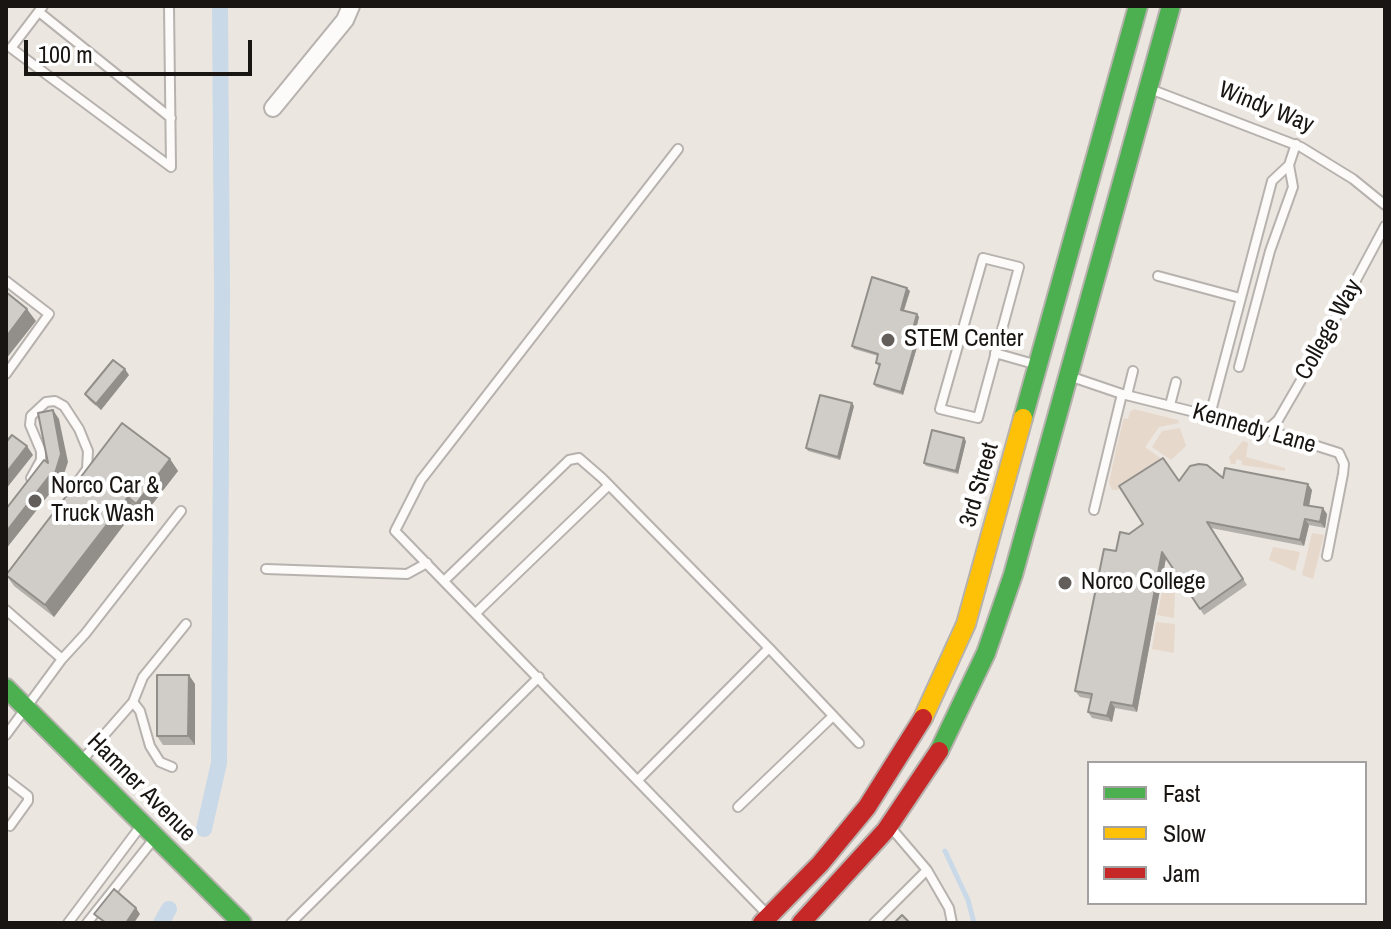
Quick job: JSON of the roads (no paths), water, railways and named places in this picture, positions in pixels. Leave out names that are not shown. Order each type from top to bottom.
[{"type":"street","points":[[273,108],[345,20],[351,6]]},
{"type":"street","name":"3rd Street","points":[[768,921],[867,807],[922,720],[966,624],[1138,6]]},
{"type":"street","points":[[801,923],[889,826],[930,767],[955,722],[986,653],[1013,575],[1171,6]]},
{"type":"street","name":"Windy Way","points":[[1118,77],[1149,89]]},
{"type":"street","name":"Hamner Avenue","points":[[6,688],[242,923]]},
{"type":"lane","points":[[169,6],[171,118],[171,167],[11,48],[41,9],[171,118]]},
{"type":"lane","name":"Windy Way","points":[[1149,89],[1296,144],[1353,179],[1385,205]]},
{"type":"lane","points":[[1210,415],[1272,181],[1289,165],[1296,144]]},
{"type":"lane","points":[[678,149],[421,480],[395,531],[638,780],[768,921]]},
{"type":"lane","points":[[1239,367],[1270,251],[1293,187],[1289,165]]},
{"type":"lane","name":"College Way","points":[[1267,430],[1278,420],[1318,351],[1385,226]]},
{"type":"lane","points":[[983,258],[1019,267],[995,353],[978,418],[940,409],[983,258]]},
{"type":"lane","points":[[1158,276],[1240,298]]},
{"type":"lane","points":[[6,281],[49,314],[6,374]]},
{"type":"lane","points":[[995,353],[1029,361],[1039,367]]},
{"type":"lane","points":[[1094,510],[1133,371]]},
{"type":"lane","name":"Kennedy Lane","points":[[1069,376],[1339,453],[1344,464],[1327,556]]},
{"type":"lane","points":[[1170,405],[1176,382]]},
{"type":"lane","points":[[26,485],[41,460],[41,451],[30,425],[31,416],[46,402],[55,401],[64,406],[72,417],[88,451],[87,469],[69,493]]},
{"type":"lane","points":[[444,581],[569,460],[579,458],[609,485],[859,743]]},
{"type":"lane","points":[[476,613],[609,485]]},
{"type":"lane","points":[[6,735],[62,659],[181,511]]},
{"type":"lane","points":[[266,569],[407,574],[427,563]]},
{"type":"lane","points":[[6,610],[62,659]]},
{"type":"lane","points":[[80,762],[133,702],[143,677],[186,624]]},
{"type":"lane","points":[[638,780],[769,648]]},
{"type":"lane","points":[[291,923],[539,677]]},
{"type":"lane","points":[[133,702],[140,711],[150,746],[160,762],[172,767]]},
{"type":"lane","points":[[738,807],[833,716]]},
{"type":"lane","points":[[6,779],[28,796],[28,801],[10,826]]},
{"type":"lane","points":[[68,923],[142,823]]},
{"type":"lane","points":[[889,826],[927,870],[949,908],[952,923]]},
{"type":"lane","points":[[87,923],[163,843]]},
{"type":"lane","points":[[874,923],[927,870]]},
{"type":"waterway","points":[[204,829],[219,763],[220,6]]},
{"type":"waterway","points":[[945,851],[968,900],[974,923]]},
{"type":"waterway","points":[[161,923],[169,909]]},
{"type":"place","name":"STEM Center","points":[[888,340]]},
{"type":"place","name":"Norco Car & Truck Wash","points":[[35,501]]},
{"type":"place","name":"Norco College","points":[[1065,583]]}]
